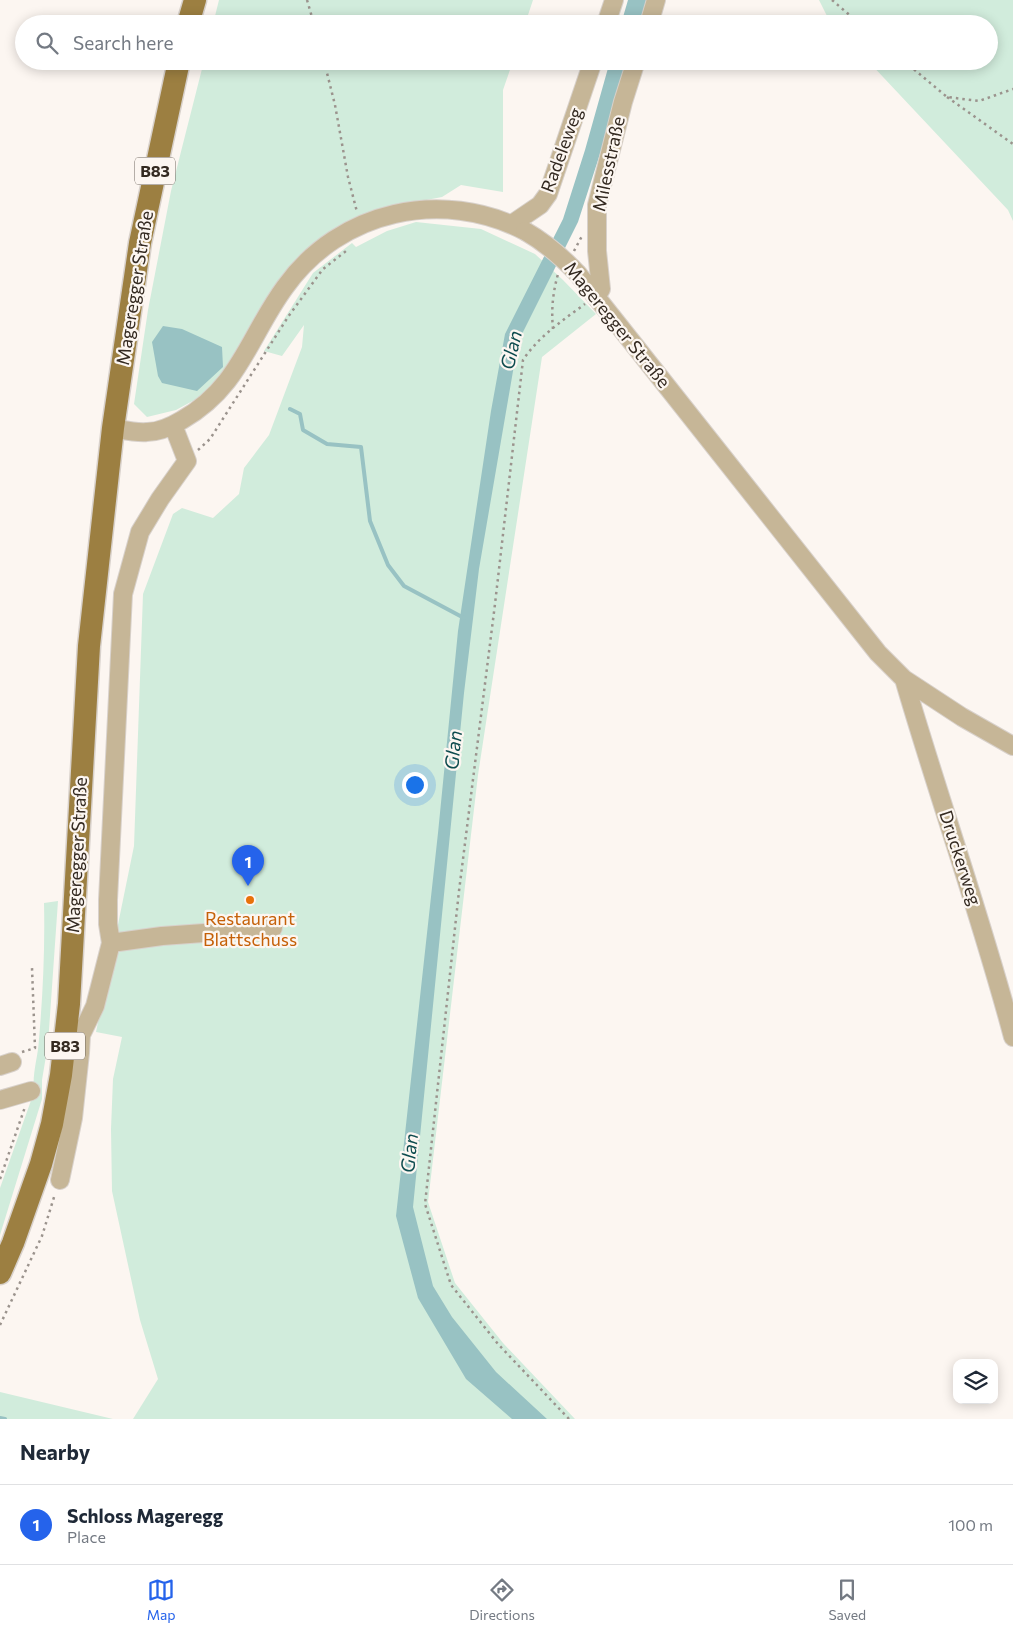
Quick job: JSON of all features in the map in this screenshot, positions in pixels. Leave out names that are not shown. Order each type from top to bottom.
[{"type":"main road","points":[[191,15],[195,0]]},
{"type":"main road","name":"Mageregger Straße","points":[[0,1273],[16,1235],[41,1164],[52,1124],[66,1041],[89,646],[113,428],[140,242],[177,70]]},
{"type":"street","points":[[609,15],[614,0]]},
{"type":"street","points":[[651,15],[656,0]]},
{"type":"street","name":"Radeleweg","points":[[518,227],[548,194],[590,70]]},
{"type":"street","name":"Milesstraße","points":[[594,298],[602,288],[598,251],[597,206],[623,102],[633,70]]},
{"type":"street","name":"Mageregger Straße","points":[[113,428],[148,432],[173,425],[203,406],[226,383],[244,357],[274,304],[295,274],[312,257],[332,242],[361,225],[409,210],[445,208],[480,214],[518,227],[539,239],[558,254],[578,274],[594,298],[878,654],[904,679],[962,717],[1013,746]]},
{"type":"street","points":[[60,1180],[73,1118],[81,1035],[95,1006],[111,943],[108,924],[108,900],[123,594],[140,532],[160,499],[187,461],[173,425]]},
{"type":"street","name":"Druckerweg","points":[[904,679],[926,755],[982,926],[1013,1036]]},
{"type":"street","points":[[111,943],[162,936],[273,928]]},
{"type":"street","points":[[0,1100],[30,1091]]},
{"type":"path","points":[[308,0],[312,15]]},
{"type":"path","points":[[832,0],[850,15]]},
{"type":"path","points":[[326,70],[336,105],[348,177],[361,225]]},
{"type":"path","points":[[915,70],[947,97],[1013,144]]},
{"type":"path","points":[[947,97],[979,101],[1013,90]]},
{"type":"path","points":[[187,461],[210,439],[288,317],[324,269],[352,247]]},
{"type":"path","points":[[553,329],[551,310],[555,283]]},
{"type":"path","points":[[569,1419],[498,1344],[451,1285],[425,1204],[459,891],[523,360],[532,347],[594,298]]},
{"type":"path","points":[[6,1064],[13,1055],[35,1048],[32,968]]},
{"type":"path","points":[[0,1179],[30,1091]]},
{"type":"path","points":[[0,1325],[42,1236],[60,1180]]},
{"type":"green space","points":[[219,0],[533,0],[528,15],[215,15]]},
{"type":"green space","points":[[819,0],[1013,0],[1013,221],[1008,210],[876,70],[998,70],[998,15],[826,15]]},
{"type":"green space","points":[[202,70],[510,70],[503,90],[503,192],[461,185],[442,197],[375,210],[348,221],[293,264],[213,390],[176,410],[147,417],[134,404],[148,310],[171,191]]},
{"type":"green space","points":[[416,222],[481,229],[535,254],[596,314],[542,357],[478,775],[428,1202],[455,1283],[503,1343],[575,1419],[133,1419],[158,1379],[140,1320],[112,1191],[111,1129],[113,1079],[122,1037],[96,1032],[134,846],[143,594],[173,514],[182,508],[213,518],[239,494],[244,468],[269,435],[302,347],[304,325],[282,356],[264,351],[313,273],[352,243],[356,247],[387,231]]},
{"type":"green space","points":[[58,901],[48,1044],[42,1080],[42,1099],[0,1235],[0,1188],[34,1092],[43,988],[44,903]]},
{"type":"green space","points":[[0,1392],[113,1419],[0,1419]]},
{"type":"water","points":[[628,0],[648,0],[644,15],[624,15]]},
{"type":"water","name":"Glan","points":[[607,70],[627,70],[578,222],[518,342],[479,569],[464,693],[413,1207],[433,1286],[452,1317],[496,1372],[547,1419],[512,1419],[466,1379],[418,1298],[396,1216],[458,631],[491,411],[505,334],[563,219]]},
{"type":"water","points":[[163,326],[182,329],[222,347],[223,367],[197,391],[162,383],[158,376],[152,342]]},
{"type":"waterway","points":[[290,409],[300,414],[303,430],[327,444],[361,447],[370,521],[388,565],[404,586],[464,618]]},
{"type":"waterway","points":[[0,1418],[5,1419]]},
{"type":"place","name":"Schloss Mageregg","points":[[248,886]]},
{"type":"place","name":"Restaurant Blattschuss","points":[[250,900]]}]
